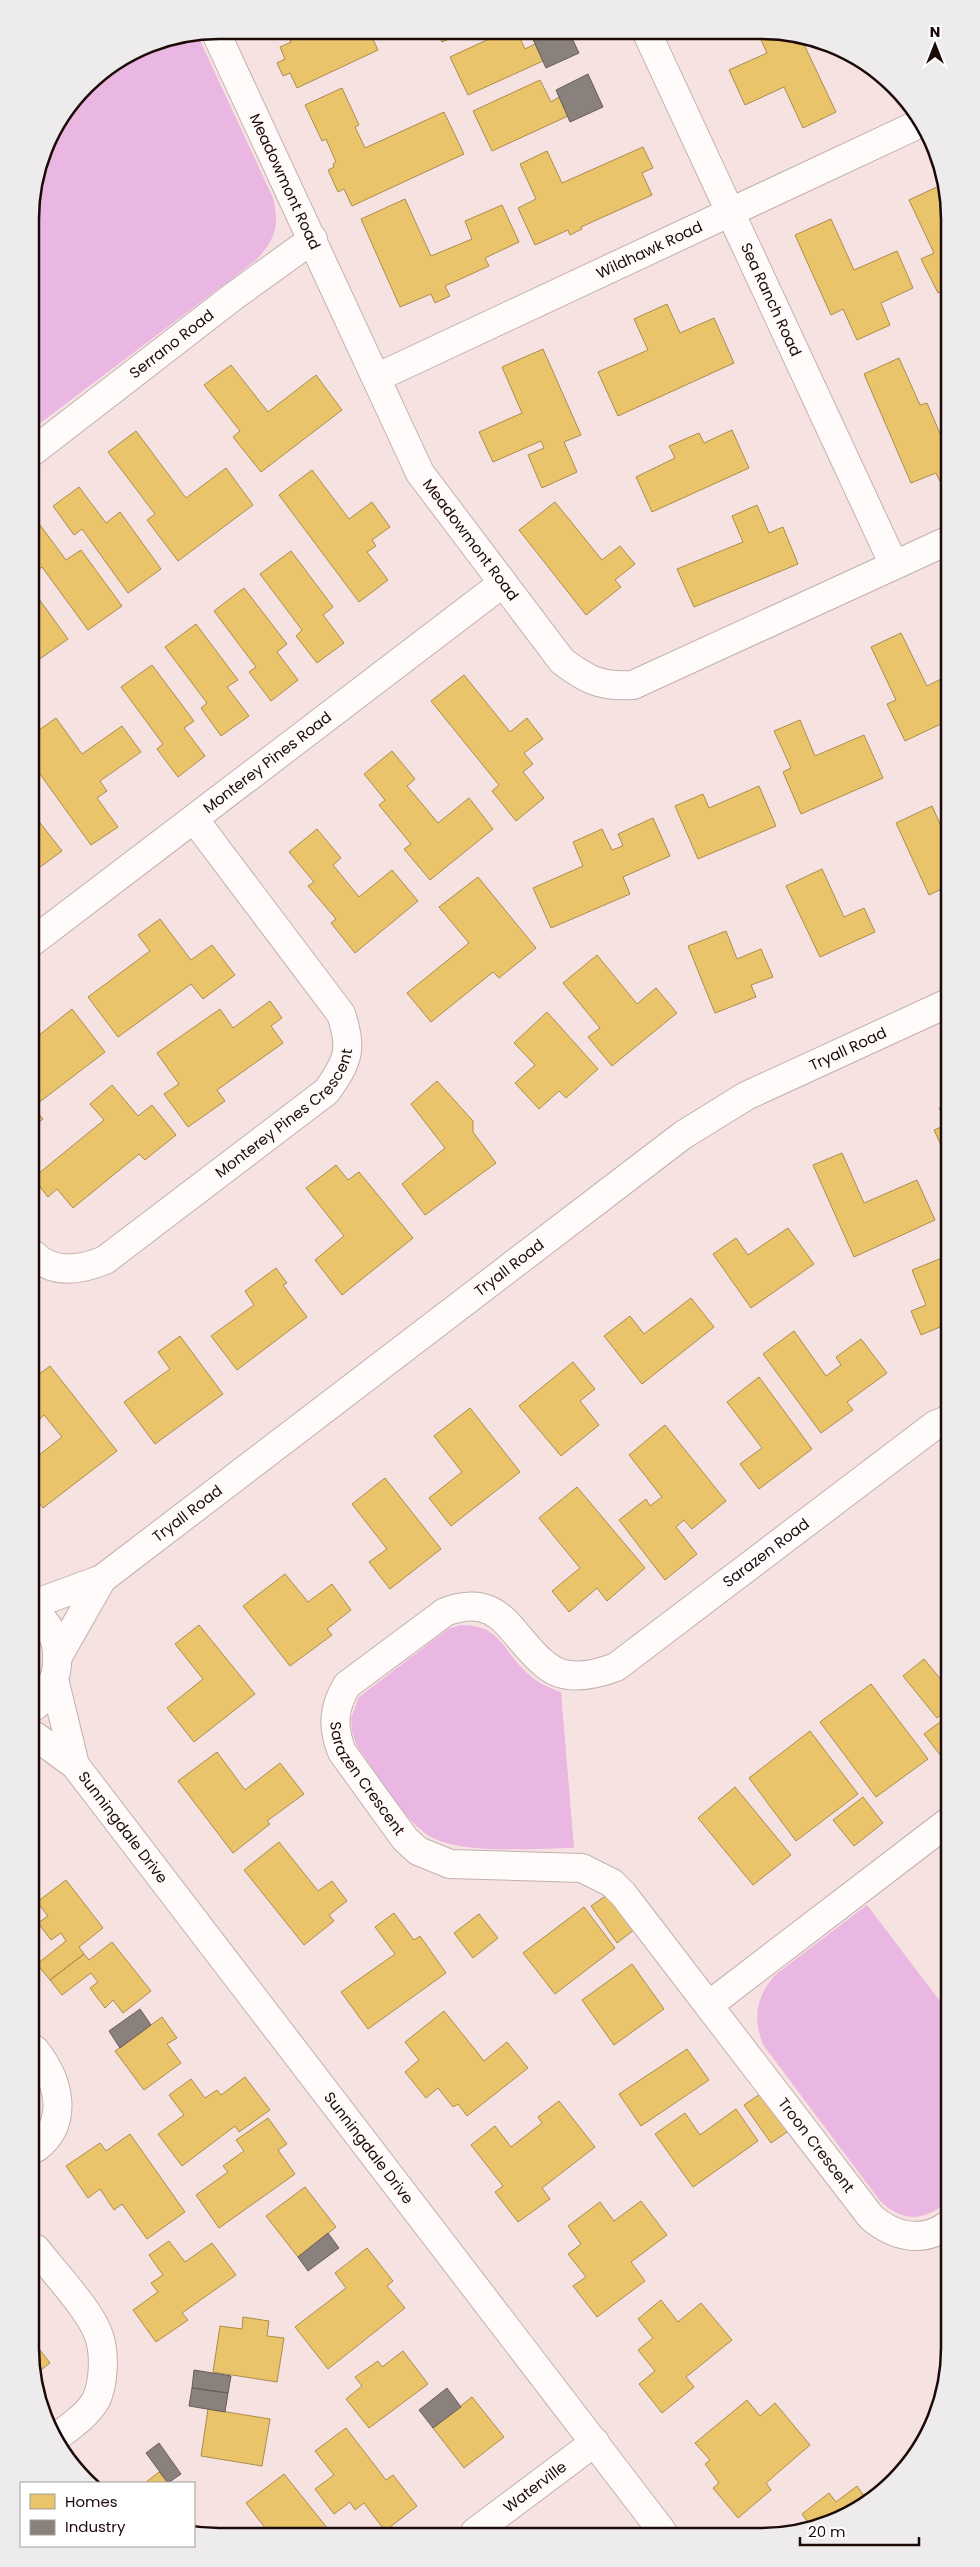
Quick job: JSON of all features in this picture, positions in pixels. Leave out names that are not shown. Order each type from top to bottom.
[{"type":"street","name":"Meadowmont Road","points":[[219,39],[420,473],[562,661],[596,682],[613,686],[633,685],[941,544]]},
{"type":"street","name":"Sea Ranch Road","points":[[650,39],[894,565]]},
{"type":"street","name":"Wildhawk Road","points":[[376,378],[915,126]]},
{"type":"street","name":"Serrano Road","points":[[39,447],[234,296],[313,239]]},
{"type":"street","name":"Monterey Pines Road","points":[[39,937],[503,583]]},
{"type":"street","name":"Monterey Pines Crescent","points":[[39,1258],[58,1269],[85,1268],[105,1260],[327,1090],[343,1068],[348,1049],[347,1033],[341,1014],[194,819]]},
{"type":"street","name":"Tryall Road","points":[[39,1602],[102,1579],[683,1135],[746,1096],[941,1006]]},
{"type":"street","name":"Sarazen Road","points":[[580,1676],[596,1674],[616,1667],[935,1425],[941,1422]]},
{"type":"street","name":"Tryall Road","points":[[39,1701],[48,1693],[56,1668],[102,1579]]},
{"type":"street","name":"Sarazen Crescent","points":[[565,1866],[450,1864],[418,1851],[406,1840],[342,1752],[335,1735],[334,1717],[338,1700],[347,1685],[445,1612],[459,1607],[474,1606],[500,1616],[547,1666],[558,1672],[580,1676]]},
{"type":"street","name":"Sunningdale Drive","points":[[39,1618],[50,1630],[56,1647],[56,1668],[75,1765]]},
{"type":"street","name":"Sunningdale Drive","points":[[39,1739],[75,1765],[660,2528]]},
{"type":"street","points":[[708,2005],[941,1827]]},
{"type":"street","name":"Troon Crescent","points":[[565,1866],[582,1868],[612,1883],[871,2217],[881,2226],[907,2237],[934,2233],[941,2229]]},
{"type":"street","points":[[39,2054],[43,2059],[55,2086],[57,2109],[55,2127],[39,2145]]},
{"type":"street","points":[[39,2253],[86,2314],[99,2336],[102,2365],[100,2386],[95,2401],[80,2418],[60,2434]]},
{"type":"street","name":"Waterville","points":[[480,2528],[595,2442]]},
{"type":"shaded area","points":[[200,40],[273,198],[276,217],[274,232],[267,246],[255,261],[39,424],[39,207],[42,184],[52,150],[69,119],[84,100],[109,76],[150,52],[184,42]]},
{"type":"shaded area","points":[[461,1625],[485,1629],[493,1634],[531,1676],[552,1689],[561,1692],[574,1848],[475,1848],[438,1840],[425,1833],[407,1816],[357,1746],[352,1732],[351,1718],[359,1697],[448,1629]]},
{"type":"shaded area","points":[[867,1905],[941,2002],[941,2206],[915,2217],[899,2214],[881,2202],[764,2046],[758,2027],[758,2009],[764,1992],[775,1975]]},
{"type":"building: Homes","points":[[290,39],[373,39],[378,50],[297,88],[290,73],[283,76],[277,63],[285,59],[280,47],[291,42]]},
{"type":"building: Homes","points":[[489,39],[520,39],[525,49],[535,44],[543,61],[468,95],[450,57]]},
{"type":"building: Homes","points":[[761,39],[784,40],[804,44],[836,112],[803,128],[784,87],[745,105],[729,70],[767,53]]},
{"type":"building: Homes","points":[[540,80],[551,102],[559,97],[568,116],[492,151],[473,111]]},
{"type":"building: Homes","points":[[342,88],[359,125],[355,127],[365,148],[444,112],[464,154],[352,206],[344,189],[338,192],[328,170],[334,167],[333,164],[336,162],[326,139],[322,141],[305,105]]},
{"type":"building: Homes","points":[[643,147],[653,168],[642,173],[652,195],[581,227],[582,229],[570,235],[568,230],[535,245],[518,208],[536,199],[520,164],[547,151],[562,183]]},
{"type":"building: Homes","points":[[938,186],[941,207],[941,292],[938,293],[921,259],[934,253],[909,200]]},
{"type":"building: Homes","points":[[405,199],[431,256],[472,239],[465,221],[502,205],[519,242],[485,258],[489,266],[445,286],[450,296],[435,303],[431,294],[400,307],[361,219]]},
{"type":"building: Homes","points":[[831,219],[854,270],[897,251],[913,288],[881,303],[890,325],[857,340],[843,309],[831,315],[795,235]]},
{"type":"building: Homes","points":[[667,304],[680,333],[714,318],[734,363],[618,416],[598,372],[648,350],[634,319]]},
{"type":"building: Homes","points":[[543,349],[581,435],[564,442],[577,472],[542,488],[528,455],[544,448],[541,441],[493,462],[479,432],[522,413],[502,367]]},
{"type":"building: Homes","points":[[899,358],[920,405],[927,403],[941,436],[941,484],[936,473],[911,483],[864,374]]},
{"type":"building: Homes","points":[[231,365],[268,412],[316,375],[342,410],[261,472],[233,437],[240,431],[204,385]]},
{"type":"building: Homes","points":[[732,430],[749,468],[652,512],[636,477],[675,458],[669,446],[699,433],[704,443]]},
{"type":"building: Homes","points":[[136,431],[186,498],[226,468],[253,505],[178,561],[147,520],[155,514],[108,452]]},
{"type":"building: Homes","points":[[312,470],[349,519],[372,502],[390,527],[372,540],[376,546],[367,552],[388,580],[359,602],[279,495]]},
{"type":"building: Homes","points":[[79,487],[106,523],[120,512],[161,569],[128,593],[82,529],[74,535],[53,506]]},
{"type":"building: Homes","points":[[555,502],[602,560],[620,546],[635,564],[615,580],[621,587],[586,615],[519,530]]},
{"type":"building: Homes","points":[[757,505],[769,533],[783,527],[798,564],[694,607],[677,569],[743,542],[732,516]]},
{"type":"building: Homes","points":[[39,526],[66,560],[81,550],[122,606],[88,630],[42,567],[39,569]]},
{"type":"building: Homes","points":[[291,551],[333,607],[323,615],[344,643],[317,663],[296,636],[302,630],[260,574]]},
{"type":"building: Homes","points":[[244,588],[287,644],[277,652],[298,680],[271,701],[249,672],[256,667],[214,611]]},
{"type":"building: Homes","points":[[39,599],[68,639],[39,659]]},
{"type":"building: Homes","points":[[196,624],[238,680],[227,687],[249,716],[221,736],[201,708],[207,703],[165,647]]},
{"type":"building: Homes","points":[[901,633],[927,686],[941,679],[941,724],[905,741],[887,704],[896,700],[871,647]]},
{"type":"building: Homes","points":[[152,665],[194,721],[184,728],[205,756],[178,777],[157,749],[163,744],[121,687]]},
{"type":"building: Homes","points":[[464,675],[510,732],[527,718],[543,739],[524,753],[533,764],[523,772],[544,798],[516,821],[492,791],[499,785],[431,701]]},
{"type":"building: Homes","points":[[56,718],[82,754],[122,726],[141,752],[100,781],[107,791],[97,798],[118,827],[91,845],[39,773],[39,730]]},
{"type":"building: Homes","points":[[800,720],[815,756],[864,735],[883,778],[801,814],[783,772],[791,768],[774,731]]},
{"type":"building: Homes","points":[[392,751],[415,779],[407,786],[438,823],[469,798],[493,829],[430,880],[404,849],[411,844],[379,805],[385,800],[364,774]]},
{"type":"building: Homes","points":[[759,786],[776,826],[698,859],[675,806],[703,794],[709,808]]},
{"type":"building: Homes","points":[[932,806],[941,826],[941,889],[929,895],[896,823]]},
{"type":"building: Homes","points":[[653,818],[670,856],[623,877],[630,894],[551,928],[533,888],[583,866],[573,842],[602,829],[612,850],[623,846],[618,834]]},
{"type":"building: Homes","points":[[39,821],[62,851],[39,868]]},
{"type":"building: Homes","points":[[317,829],[341,858],[333,865],[359,897],[392,870],[418,901],[355,953],[331,923],[336,919],[308,886],[314,882],[289,852]]},
{"type":"building: Homes","points":[[822,869],[844,917],[864,908],[875,932],[820,957],[786,886]]},
{"type":"building: Homes","points":[[478,877],[536,948],[499,978],[493,972],[431,1022],[407,993],[469,943],[439,907]]},
{"type":"building: Homes","points":[[160,919],[191,960],[212,945],[235,975],[203,999],[191,984],[118,1037],[88,997],[150,951],[138,935]]},
{"type":"building: Homes","points":[[726,931],[737,959],[761,949],[773,977],[751,985],[756,997],[715,1013],[688,946]]},
{"type":"building: Homes","points":[[597,955],[637,1004],[656,988],[677,1013],[612,1066],[588,1037],[600,1028],[563,983]]},
{"type":"building: Homes","points":[[270,1001],[282,1018],[271,1026],[283,1043],[217,1090],[225,1101],[188,1127],[164,1094],[179,1084],[157,1053],[220,1009],[233,1028]]},
{"type":"building: Homes","points":[[72,1009],[105,1052],[39,1102],[39,1035]]},
{"type":"building: Homes","points":[[547,1012],[598,1069],[566,1098],[559,1091],[539,1109],[515,1083],[535,1065],[514,1043]]},
{"type":"building: Homes","points":[[437,1081],[473,1121],[473,1132],[496,1163],[425,1215],[402,1184],[445,1148],[411,1104]]},
{"type":"building: Homes","points":[[112,1085],[138,1116],[152,1105],[176,1135],[145,1160],[139,1154],[73,1208],[57,1189],[48,1197],[39,1186],[39,1173],[104,1120],[90,1104]]},
{"type":"building: Homes","points":[[39,1114],[43,1119],[39,1122]]},
{"type":"building: Homes","points":[[941,1127],[941,1145],[934,1130]]},
{"type":"building: Homes","points":[[842,1153],[864,1203],[917,1180],[935,1220],[854,1257],[813,1165]]},
{"type":"building: Homes","points":[[336,1165],[348,1180],[359,1172],[413,1238],[342,1295],[315,1260],[344,1236],[306,1188]]},
{"type":"building: Homes","points":[[788,1228],[814,1264],[751,1308],[713,1254],[736,1238],[748,1255]]},
{"type":"building: Homes","points":[[941,1258],[941,1327],[921,1335],[911,1311],[926,1305],[912,1270]]},
{"type":"building: Homes","points":[[276,1268],[287,1283],[283,1285],[307,1317],[237,1370],[211,1336],[254,1305],[245,1291]]},
{"type":"building: Homes","points":[[691,1298],[714,1327],[642,1384],[604,1336],[630,1316],[644,1334]]},
{"type":"building: Homes","points":[[794,1331],[826,1376],[841,1365],[836,1357],[861,1339],[887,1373],[847,1402],[853,1410],[821,1433],[763,1354]]},
{"type":"building: Homes","points":[[180,1336],[223,1394],[155,1444],[124,1402],[170,1369],[158,1352]]},
{"type":"building: Homes","points":[[573,1362],[595,1389],[580,1401],[599,1425],[561,1456],[519,1406]]},
{"type":"building: Homes","points":[[50,1366],[117,1451],[43,1508],[39,1503],[39,1455],[62,1437],[44,1415],[39,1420],[39,1374]]},
{"type":"building: Homes","points":[[759,1377],[812,1449],[759,1489],[740,1464],[762,1448],[727,1402]]},
{"type":"building: Homes","points":[[470,1408],[520,1472],[451,1526],[429,1498],[462,1472],[434,1436]]},
{"type":"building: Homes","points":[[665,1425],[726,1501],[692,1529],[684,1520],[676,1527],[697,1554],[665,1580],[619,1520],[646,1499],[650,1506],[662,1497],[629,1455]]},
{"type":"building: Homes","points":[[385,1478],[441,1549],[390,1589],[369,1562],[387,1549],[352,1504]]},
{"type":"building: Homes","points":[[577,1487],[645,1568],[607,1601],[597,1588],[569,1612],[552,1591],[580,1568],[539,1518]]},
{"type":"building: Homes","points":[[285,1574],[308,1602],[332,1584],[351,1610],[327,1629],[332,1635],[290,1666],[243,1606]]},
{"type":"building: Homes","points":[[199,1625],[255,1694],[194,1742],[167,1708],[203,1679],[175,1644]]},
{"type":"building: Homes","points":[[924,1659],[941,1680],[941,1715],[937,1718],[903,1676]]},
{"type":"building: Homes","points":[[871,1684],[928,1759],[876,1797],[820,1722]]},
{"type":"building: Homes","points":[[941,1721],[941,1756],[924,1734]]},
{"type":"building: Homes","points":[[810,1731],[858,1794],[796,1841],[749,1778]]},
{"type":"building: Homes","points":[[217,1752],[245,1790],[280,1763],[304,1794],[267,1821],[270,1824],[233,1853],[178,1781]]},
{"type":"building: Homes","points":[[735,1787],[791,1855],[753,1885],[698,1818]]},
{"type":"building: Homes","points":[[863,1797],[883,1823],[854,1846],[833,1820]]},
{"type":"building: Homes","points":[[279,1842],[318,1891],[332,1881],[347,1901],[329,1915],[334,1921],[304,1945],[244,1870]]},
{"type":"building: Homes","points":[[66,1880],[103,1928],[79,1947],[84,1954],[50,1980],[39,1966],[39,1962],[66,1941],[61,1933],[51,1940],[39,1924],[48,1916],[39,1905],[39,1900]]},
{"type":"building: Homes","points":[[614,1890],[639,1926],[617,1943],[591,1906]]},
{"type":"building: Homes","points":[[584,1907],[615,1948],[555,1994],[523,1953]]},
{"type":"building: Homes","points":[[394,1913],[414,1940],[420,1936],[446,1973],[368,2029],[341,1992],[395,1954],[375,1927]]},
{"type":"building: Homes","points":[[479,1914],[498,1938],[473,1958],[454,1933]]},
{"type":"building: Homes","points":[[112,1942],[151,1991],[123,2013],[113,2000],[105,2008],[90,1988],[98,1982],[91,1973],[62,1995],[50,1980],[84,1954],[89,1960]]},
{"type":"building: Homes","points":[[632,1964],[664,2009],[614,2045],[582,2000]]},
{"type":"building: Homes","points":[[444,2011],[484,2061],[507,2042],[528,2068],[467,2116],[458,2104],[453,2107],[438,2088],[426,2098],[405,2072],[419,2060],[405,2042]]},
{"type":"building: Homes","points":[[162,2017],[177,2038],[167,2044],[181,2063],[144,2090],[115,2051]]},
{"type":"building: Homes","points":[[687,2049],[709,2080],[641,2126],[619,2094]]},
{"type":"building: Homes","points":[[245,2077],[270,2110],[239,2132],[235,2126],[182,2166],[158,2134],[184,2115],[169,2095],[191,2079],[205,2098],[217,2090],[221,2095]]},
{"type":"building: Homes","points":[[763,2092],[790,2130],[771,2143],[744,2105]]},
{"type":"building: Homes","points":[[559,2101],[595,2147],[542,2188],[550,2199],[518,2222],[495,2192],[503,2186],[471,2145],[495,2126],[511,2147],[542,2123],[538,2117]]},
{"type":"building: Homes","points":[[736,2109],[758,2141],[693,2187],[655,2134],[685,2113],[700,2135]]},
{"type":"building: Homes","points":[[268,2118],[287,2144],[278,2150],[295,2174],[219,2228],[196,2195],[228,2172],[223,2166],[244,2151],[236,2140]]},
{"type":"building: Homes","points":[[130,2134],[185,2212],[147,2239],[122,2204],[114,2210],[100,2189],[88,2198],[66,2166],[100,2143],[106,2151]]},
{"type":"building: Homes","points":[[305,2187],[336,2227],[298,2257],[266,2216]]},
{"type":"building: Homes","points":[[641,2201],[667,2235],[631,2262],[645,2281],[597,2317],[573,2286],[586,2277],[568,2254],[581,2244],[568,2226],[600,2202],[614,2221]]},
{"type":"building: Homes","points":[[169,2241],[185,2262],[212,2243],[236,2275],[182,2313],[188,2320],[156,2342],[133,2310],[158,2292],[151,2283],[163,2275],[149,2255]]},
{"type":"building: Homes","points":[[367,2248],[393,2281],[387,2286],[405,2308],[328,2369],[295,2327],[346,2288],[335,2273]]},
{"type":"building: Homes","points":[[661,2300],[678,2322],[701,2303],[732,2340],[686,2377],[694,2387],[662,2413],[639,2384],[655,2371],[638,2350],[653,2338],[638,2319]]},
{"type":"building: Homes","points":[[243,2317],[269,2321],[267,2336],[284,2338],[277,2382],[213,2372],[220,2326],[242,2329]]},
{"type":"building: Homes","points":[[39,2349],[50,2363],[40,2371]]},
{"type":"building: Homes","points":[[403,2351],[428,2384],[369,2428],[346,2399],[362,2386],[355,2377],[378,2361],[382,2367]]},
{"type":"building: Homes","points":[[472,2397],[504,2437],[464,2468],[433,2428]]},
{"type":"building: Homes","points":[[747,2400],[760,2416],[775,2403],[810,2445],[766,2483],[771,2490],[738,2518],[713,2488],[719,2483],[705,2464],[710,2460],[695,2443]]},
{"type":"building: Homes","points":[[208,2409],[270,2419],[262,2466],[201,2456]]},
{"type":"building: Homes","points":[[346,2428],[386,2480],[393,2475],[417,2506],[389,2528],[383,2528],[364,2503],[355,2510],[350,2502],[334,2514],[315,2489],[334,2475],[315,2451]]},
{"type":"building: Homes","points":[[159,2472],[167,2482],[146,2482]]},
{"type":"building: Homes","points":[[284,2474],[327,2528],[265,2528],[246,2503]]},
{"type":"building: Homes","points":[[857,2486],[864,2496],[841,2510],[819,2519],[808,2522],[802,2514],[829,2493],[836,2502]]},
{"type":"building: Industry","points":[[533,39],[572,39],[579,53],[546,68]]},
{"type":"building: Industry","points":[[588,74],[603,107],[570,122],[556,90]]},
{"type":"building: Industry","points":[[140,2009],[151,2025],[120,2048],[109,2031]]},
{"type":"building: Industry","points":[[328,2233],[339,2248],[308,2271],[298,2257]]},
{"type":"building: Industry","points":[[194,2370],[231,2376],[228,2393],[192,2388]]},
{"type":"building: Industry","points":[[192,2388],[228,2393],[225,2412],[189,2406]]},
{"type":"building: Industry","points":[[447,2388],[461,2407],[433,2428],[419,2410]]},
{"type":"building: Industry","points":[[159,2443],[181,2474],[167,2482],[146,2453]]}]
